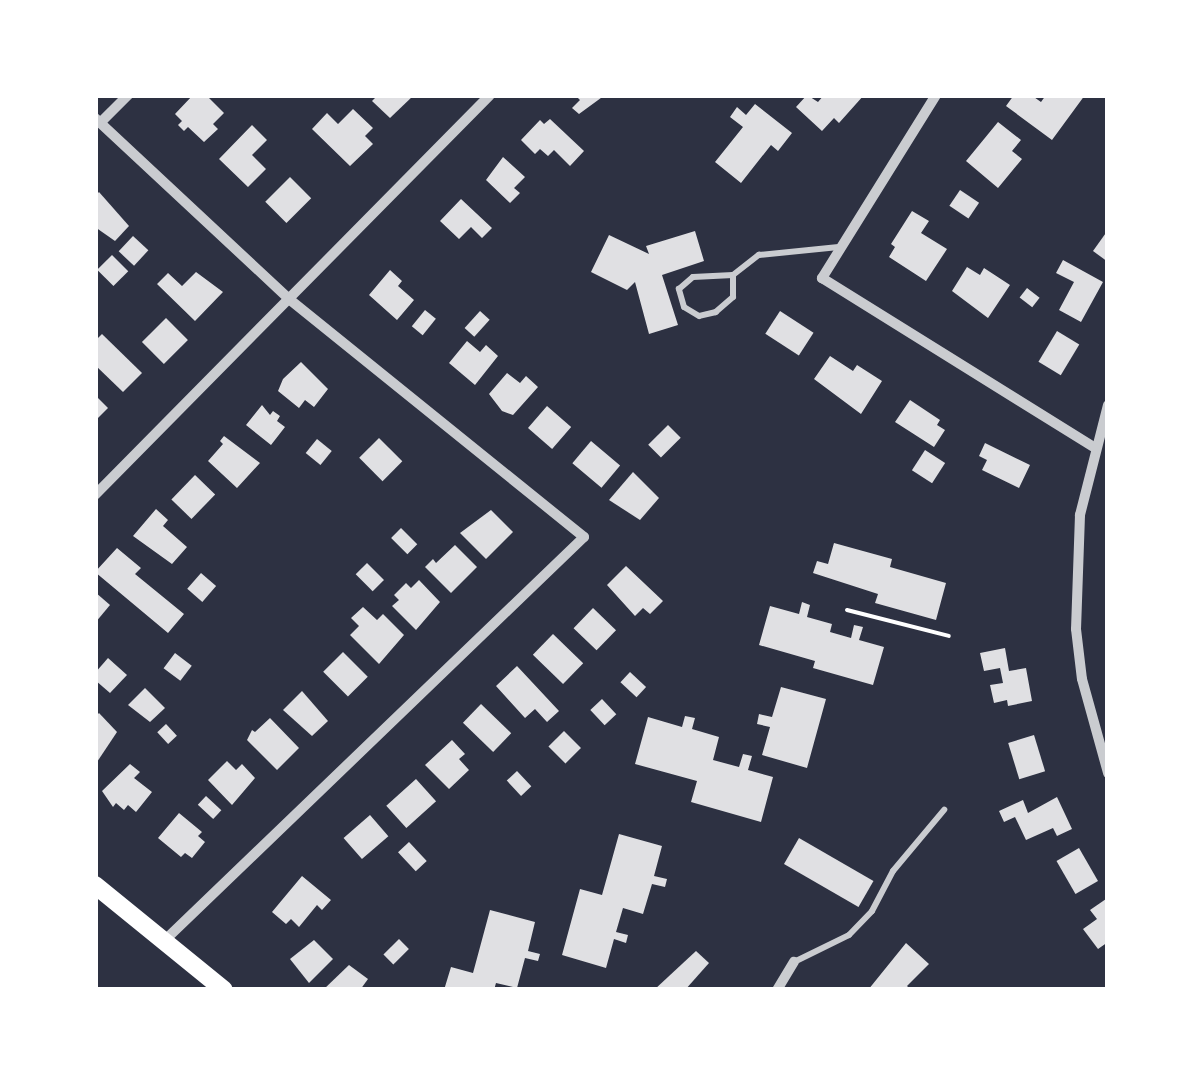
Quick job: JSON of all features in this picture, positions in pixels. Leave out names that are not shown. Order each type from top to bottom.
[{"type":"main road","points":[[95,885],[224,990]]},
{"type":"street","points":[[128,95],[98,120],[289,299],[584,537],[164,941]]},
{"type":"street","points":[[95,495],[490,95]]},
{"type":"street","points":[[936,95],[822,278],[1094,447]]},
{"type":"street","points":[[1108,405],[1094,447],[1080,515],[1076,629],[1082,679],[1108,773]]},
{"type":"street","points":[[776,990],[794,962]]},
{"type":"lane","points":[[733,275],[733,297],[716,312],[699,316],[684,306],[679,289],[693,277],[733,275],[759,255],[840,247]]},
{"type":"lane","points":[[794,962],[849,935],[872,911],[893,871],[944,810]]},
{"type":"path","points":[[847,610],[949,636]]},
{"type":"building","points":[[193,95],[206,95],[224,113],[213,124],[218,129],[204,142],[188,127],[184,131],[175,114]]},
{"type":"building","points":[[378,95],[414,95],[390,118],[372,101]]},
{"type":"building","points":[[575,95],[605,95],[579,114],[572,108],[580,100]]},
{"type":"building","points":[[807,95],[818,102],[824,95],[864,95],[839,123],[834,118],[822,131],[796,107]]},
{"type":"building","points":[[1014,95],[1031,95],[1041,102],[1046,95],[1085,95],[1052,140],[1006,106]]},
{"type":"building","points":[[755,104],[792,133],[778,151],[771,145],[741,183],[715,162],[743,127],[730,117],[737,107],[746,115]]},
{"type":"building","points":[[353,109],[373,128],[365,136],[373,144],[350,166],[312,129],[327,113],[338,124]]},
{"type":"building","points":[[550,119],[584,151],[570,166],[554,150],[548,156],[540,149],[535,154],[521,140],[540,120],[544,124]]},
{"type":"building","points":[[998,122],[1021,140],[1012,151],[1022,159],[998,188],[966,161]]},
{"type":"building","points":[[252,125],[267,140],[252,155],[266,169],[248,187],[219,159]]},
{"type":"building","points":[[503,157],[525,177],[514,188],[520,193],[510,203],[486,180]]},
{"type":"building","points":[[290,177],[311,198],[286,223],[265,202]]},
{"type":"building","points":[[960,190],[979,203],[968,219],[949,206]]},
{"type":"building","points":[[99,192],[129,226],[115,241],[95,227],[95,196]]},
{"type":"building","points":[[461,199],[492,228],[482,238],[471,227],[459,239],[440,221]]},
{"type":"building","points":[[912,211],[929,221],[921,233],[947,249],[926,281],[889,257],[895,247],[891,244]]},
{"type":"building","points":[[1108,230],[1108,262],[1093,251]]},
{"type":"building","points":[[695,231],[704,261],[662,275],[678,325],[649,334],[635,282],[627,290],[591,272],[609,235],[649,254],[646,246]]},
{"type":"building","points":[[133,236],[148,250],[134,266],[119,251]]},
{"type":"building","points":[[112,255],[128,271],[113,286],[97,270]]},
{"type":"building","points":[[1063,260],[1103,282],[1081,322],[1059,310],[1074,282],[1056,273]]},
{"type":"building","points":[[967,267],[980,275],[984,268],[1010,285],[988,318],[952,291]]},
{"type":"building","points":[[390,270],[402,281],[398,286],[414,300],[397,320],[369,295]]},
{"type":"building","points":[[196,272],[223,292],[195,321],[157,284],[168,273],[182,286]]},
{"type":"building","points":[[1027,288],[1040,298],[1032,307],[1020,297]]},
{"type":"building","points":[[425,310],[436,319],[423,335],[412,326]]},
{"type":"building","points":[[480,311],[490,320],[474,337],[465,328]]},
{"type":"building","points":[[780,311],[814,333],[799,355],[765,334]]},
{"type":"building","points":[[166,318],[188,340],[164,364],[142,342]]},
{"type":"building","points":[[1057,331],[1079,344],[1061,375],[1038,362]]},
{"type":"building","points":[[102,334],[142,373],[123,392],[95,365],[95,341]]},
{"type":"building","points":[[467,341],[480,352],[486,345],[498,356],[475,385],[449,363]]},
{"type":"building","points":[[830,356],[853,371],[857,365],[882,381],[861,414],[814,379]]},
{"type":"building","points":[[301,362],[328,389],[314,407],[305,400],[299,408],[278,391],[283,379]]},
{"type":"building","points":[[507,373],[520,383],[526,376],[538,387],[513,415],[502,411],[489,394]]},
{"type":"building","points":[[95,395],[108,408],[95,421]]},
{"type":"building","points":[[910,400],[940,420],[937,425],[945,430],[934,447],[895,422]]},
{"type":"building","points":[[262,405],[270,415],[273,411],[280,416],[277,421],[285,427],[271,445],[246,425]]},
{"type":"building","points":[[547,406],[571,427],[552,449],[528,428]]},
{"type":"building","points":[[668,425],[681,438],[661,458],[648,445]]},
{"type":"building","points":[[224,436],[260,463],[237,488],[208,461],[223,444],[220,441]]},
{"type":"building","points":[[379,438],[402,461],[383,481],[359,458]]},
{"type":"building","points":[[317,439],[332,451],[320,465],[306,453]]},
{"type":"building","points":[[591,441],[620,465],[601,488],[572,463]]},
{"type":"building","points":[[985,443],[1030,465],[1019,488],[982,470],[987,460],[979,456]]},
{"type":"building","points":[[925,450],[945,463],[932,483],[912,470]]},
{"type":"building","points":[[633,472],[659,498],[640,520],[609,500]]},
{"type":"building","points":[[195,475],[215,494],[192,519],[171,499]]},
{"type":"building","points":[[156,509],[168,520],[163,526],[187,547],[172,564],[133,536]]},
{"type":"building","points":[[491,510],[513,532],[486,559],[460,533]]},
{"type":"building","points":[[401,528],[417,544],[407,554],[391,538]]},
{"type":"building","points":[[834,543],[892,559],[890,567],[946,583],[936,620],[875,603],[878,594],[813,573],[817,561],[828,564]]},
{"type":"building","points":[[455,545],[477,567],[451,593],[425,567],[433,559],[436,563]]},
{"type":"building","points":[[117,548],[141,568],[135,574],[184,614],[168,633],[95,572]]},
{"type":"building","points":[[367,563],[384,580],[373,591],[356,574]]},
{"type":"building","points":[[626,566],[663,601],[650,614],[643,608],[635,616],[607,585]]},
{"type":"building","points":[[201,573],[216,586],[202,602],[187,589]]},
{"type":"building","points":[[419,580],[440,602],[416,630],[392,606],[399,600],[394,595],[406,583],[411,588]]},
{"type":"building","points":[[95,592],[110,605],[95,623]]},
{"type":"building","points":[[802,602],[810,605],[807,617],[832,624],[830,632],[851,638],[854,625],[863,627],[859,640],[884,647],[873,685],[813,668],[815,661],[759,645],[770,606],[799,614]]},
{"type":"building","points":[[363,607],[377,620],[383,614],[404,635],[379,664],[350,635],[359,626],[351,618]]},
{"type":"building","points":[[593,608],[616,630],[597,650],[574,628]]},
{"type":"building","points":[[553,634],[583,663],[563,684],[533,655]]},
{"type":"building","points":[[1005,648],[1009,671],[1026,668],[1032,701],[1008,706],[1007,700],[994,703],[990,685],[1003,683],[1000,668],[984,671],[980,653]]},
{"type":"building","points":[[343,652],[368,677],[348,697],[323,672]]},
{"type":"building","points":[[175,653],[192,666],[180,681],[164,668]]},
{"type":"building","points":[[108,658],[127,675],[110,693],[95,680],[95,673]]},
{"type":"building","points":[[517,666],[559,711],[547,722],[535,709],[525,718],[496,686]]},
{"type":"building","points":[[630,672],[646,687],[637,697],[620,682]]},
{"type":"building","points":[[781,687],[826,699],[807,768],[762,755],[770,727],[757,724],[759,714],[772,717]]},
{"type":"building","points":[[145,688],[165,708],[150,722],[128,705]]},
{"type":"building","points":[[302,691],[328,721],[312,736],[283,710]]},
{"type":"building","points":[[602,699],[616,714],[605,725],[590,710]]},
{"type":"building","points":[[481,704],[511,733],[493,752],[463,723]]},
{"type":"building","points":[[99,713],[117,732],[95,765],[95,717]]},
{"type":"building","points":[[685,716],[695,718],[692,729],[719,737],[713,760],[739,767],[743,754],[752,756],[748,770],[773,777],[761,822],[691,802],[697,781],[635,764],[648,717],[682,727]]},
{"type":"building","points":[[270,718],[299,748],[277,770],[247,740],[252,730],[255,732]]},
{"type":"building","points":[[166,724],[177,736],[168,744],[157,732]]},
{"type":"building","points":[[564,731],[581,748],[565,764],[548,747]]},
{"type":"building","points":[[1034,735],[1045,771],[1019,779],[1008,743]]},
{"type":"building","points":[[452,740],[465,754],[459,759],[469,770],[449,789],[425,765]]},
{"type":"building","points":[[227,761],[236,770],[242,764],[255,778],[232,805],[208,780]]},
{"type":"building","points":[[130,764],[140,772],[134,778],[152,792],[136,812],[128,805],[124,810],[116,803],[113,807],[102,791]]},
{"type":"building","points":[[517,771],[531,786],[521,796],[507,781]]},
{"type":"building","points":[[416,779],[436,801],[406,828],[386,806]]},
{"type":"building","points":[[206,796],[221,810],[213,819],[198,805]]},
{"type":"building","points":[[1057,797],[1072,829],[1057,836],[1053,828],[1026,840],[1015,817],[1004,822],[999,811],[1023,800],[1028,813]]},
{"type":"building","points":[[179,813],[202,832],[198,836],[205,842],[192,858],[185,853],[181,857],[158,838]]},
{"type":"building","points":[[370,815],[388,836],[362,859],[344,838]]},
{"type":"building","points":[[619,834],[662,846],[654,876],[667,879],[665,887],[652,884],[643,914],[623,908],[616,932],[628,935],[626,943],[614,939],[606,968],[562,955],[580,889],[602,895]]},
{"type":"building","points":[[799,838],[873,881],[858,907],[784,864]]},
{"type":"building","points":[[409,842],[427,861],[416,871],[398,852]]},
{"type":"building","points":[[1079,848],[1098,881],[1075,894],[1056,861]]},
{"type":"building","points":[[302,876],[331,900],[322,910],[317,905],[299,927],[291,919],[286,924],[272,912]]},
{"type":"building","points":[[1106,899],[1108,942],[1098,949],[1083,929],[1097,919],[1090,910]]},
{"type":"building","points":[[490,910],[535,922],[528,951],[540,954],[538,961],[525,958],[517,988],[496,983],[494,990],[444,990],[451,967],[473,973]]},
{"type":"building","points":[[399,939],[409,949],[393,964],[383,955]]},
{"type":"building","points":[[314,940],[333,959],[309,983],[290,959]]},
{"type":"building","points":[[906,943],[929,964],[907,986],[911,990],[868,990]]},
{"type":"building","points":[[696,951],[709,963],[685,990],[654,990]]},
{"type":"building","points":[[349,965],[368,979],[360,990],[323,990]]}]
